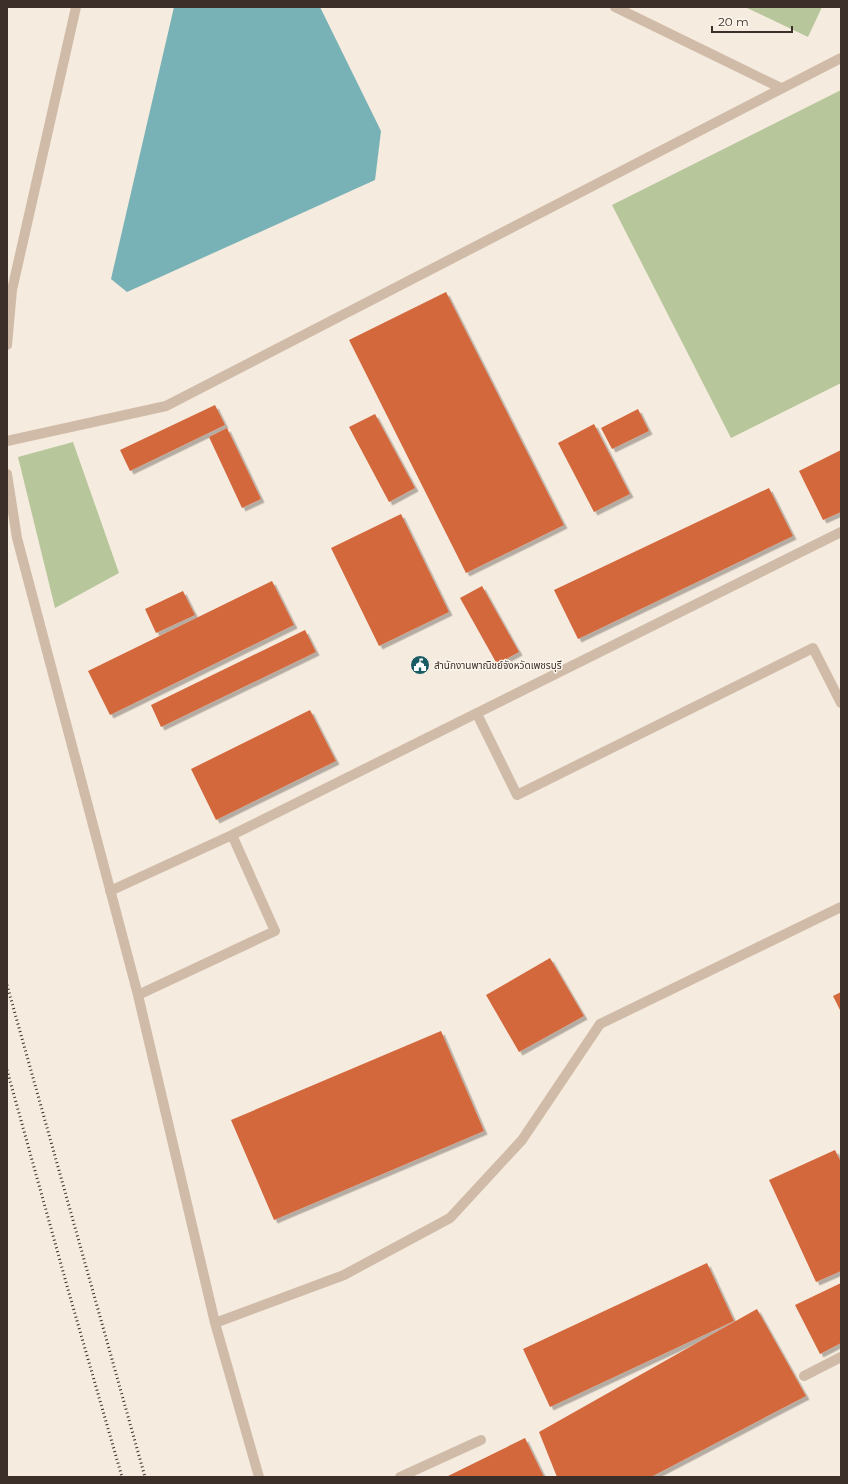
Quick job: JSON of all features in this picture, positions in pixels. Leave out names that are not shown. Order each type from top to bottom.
[{"type":"street","points":[[7,345],[10,290],[76,7]]},
{"type":"street","points":[[615,7],[781,88]]},
{"type":"street","points":[[7,441],[166,406],[841,58]]},
{"type":"street","points":[[7,474],[17,538],[138,996],[216,1324],[259,1477]]},
{"type":"street","points":[[110,891],[232,835],[841,532]]},
{"type":"street","points":[[477,714],[517,796],[813,648],[841,703]]},
{"type":"street","points":[[138,996],[275,930],[232,835]]},
{"type":"street","points":[[216,1324],[344,1275],[450,1218],[522,1140],[600,1024],[841,907]]},
{"type":"street","points":[[804,1376],[841,1357]]},
{"type":"street","points":[[400,1477],[481,1440]]},
{"type":"green space","points":[[745,7],[822,7],[808,37]]},
{"type":"green space","points":[[841,90],[841,383],[731,438],[612,205]]},
{"type":"green space","points":[[73,442],[119,573],[55,608],[18,457]]},
{"type":"water","points":[[174,7],[320,7],[381,131],[375,180],[127,292],[111,279]]},
{"type":"building","points":[[446,292],[564,525],[466,573],[349,340]]},
{"type":"building","points":[[215,405],[225,425],[130,471],[120,450]]},
{"type":"building","points":[[638,409],[649,431],[612,449],[601,428]]},
{"type":"building","points":[[375,414],[415,488],[389,502],[349,427]]},
{"type":"building","points":[[594,424],[630,494],[594,512],[558,443]]},
{"type":"building","points":[[227,428],[261,499],[242,508],[209,437]]},
{"type":"building","points":[[841,450],[841,512],[823,520],[799,471]]},
{"type":"building","points":[[769,488],[793,536],[578,639],[554,590]]},
{"type":"building","points":[[401,514],[449,612],[379,646],[331,548]]},
{"type":"building","points":[[272,581],[294,625],[110,715],[88,671]]},
{"type":"building","points":[[482,586],[519,652],[497,664],[460,598]]},
{"type":"building","points":[[183,591],[195,615],[156,633],[145,609]]},
{"type":"building","points":[[305,630],[316,652],[161,727],[151,705]]},
{"type":"building","points":[[310,710],[336,761],[216,820],[191,769]]},
{"type":"building","points":[[550,958],[584,1016],[519,1052],[486,995]]},
{"type":"building","points":[[841,992],[841,1012],[833,996]]},
{"type":"building","points":[[441,1031],[484,1131],[274,1220],[231,1120]]},
{"type":"building","points":[[835,1150],[841,1162],[841,1271],[816,1282],[769,1180]]},
{"type":"building","points":[[707,1263],[734,1321],[550,1407],[523,1349]]},
{"type":"building","points":[[841,1283],[841,1343],[820,1354],[795,1305]]},
{"type":"building","points":[[757,1309],[806,1396],[651,1477],[557,1477],[539,1432]]},
{"type":"building","points":[[525,1438],[544,1477],[446,1477]]},
{"type":"railway","points":[[7,985],[145,1477]]},
{"type":"railway","points":[[7,1070],[122,1477]]},
{"type":"place","name":"สำนักงานพาณิชย์จังหวัดเพชรบุรี","points":[[420,665]]}]
